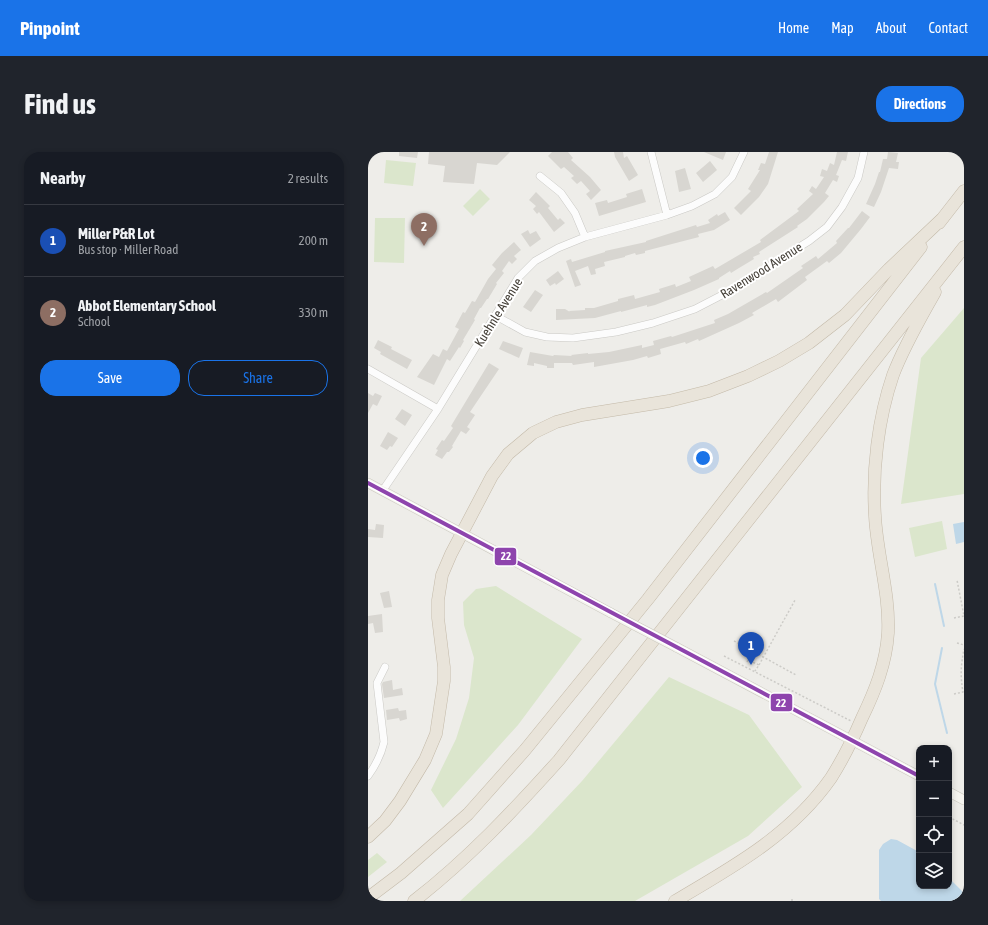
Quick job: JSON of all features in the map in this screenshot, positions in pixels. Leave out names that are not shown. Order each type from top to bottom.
[{"type":"highway","points":[[368,898],[401,873],[468,814],[525,750],[653,593],[964,191]]},
{"type":"highway","points":[[368,837],[385,821],[400,801],[425,760],[436,734],[442,696],[444,666],[438,618],[439,589],[442,576],[451,554],[492,476],[508,454],[534,433],[556,422],[582,415],[669,401],[709,392],[779,361],[809,343],[845,315],[889,269],[943,218]]},
{"type":"highway","points":[[414,901],[465,858],[514,811],[559,760],[964,247]]},
{"type":"highway","points":[[675,901],[746,859],[769,842],[805,810],[830,778],[852,740],[878,683],[888,634],[888,613],[875,516],[875,482],[878,443],[893,375],[916,325],[953,260]]},
{"type":"main road","points":[[368,483],[916,774]]},
{"type":"main road","points":[[952,794],[964,800]]},
{"type":"street","points":[[651,152],[667,215]]},
{"type":"street","name":"Kuehnle Avenue","points":[[383,490],[438,409],[518,278],[535,261],[558,248],[585,237],[667,215],[692,206],[715,194],[732,177],[744,152]]},
{"type":"street","name":"Ravenwood Avenue","points":[[496,316],[525,332],[547,337],[573,338],[616,332],[653,323],[695,309],[749,281],[775,262],[809,241],[827,227],[842,207],[858,178],[864,152]]},
{"type":"street","points":[[540,176],[561,192],[576,213],[585,237]]},
{"type":"street","points":[[368,369],[438,409]]},
{"type":"street","points":[[368,776],[374,768],[382,751],[384,742],[377,682],[385,667]]},
{"type":"path","points":[[954,618],[964,616],[957,580]]},
{"type":"path","points":[[755,671],[795,600]]},
{"type":"path","points":[[734,641],[796,675]]},
{"type":"path","points":[[957,643],[964,645]]},
{"type":"path","points":[[964,649],[960,678],[964,696]]},
{"type":"path","points":[[724,656],[853,722]]},
{"type":"path","points":[[747,662],[748,660],[759,665]]},
{"type":"path","points":[[954,694],[964,692]]},
{"type":"path","points":[[952,819],[964,825]]},
{"type":"green space","points":[[386,160],[416,163],[413,186],[384,183]]},
{"type":"green space","points":[[480,189],[490,199],[473,216],[463,206]]},
{"type":"green space","points":[[375,218],[405,218],[404,263],[374,262]]},
{"type":"green space","points":[[964,308],[964,494],[901,504],[921,358]]},
{"type":"green space","points":[[942,521],[947,549],[915,557],[909,528]]},
{"type":"green space","points":[[496,586],[582,639],[518,725],[443,808],[431,790],[456,739],[469,698],[474,658],[464,625],[463,602],[476,589]]},
{"type":"green space","points":[[669,677],[749,715],[802,787],[748,836],[635,901],[460,901],[531,835],[582,781]]},
{"type":"green space","points":[[377,853],[387,862],[368,877],[368,860]]},
{"type":"water","points":[[964,522],[964,542],[956,544],[953,524]]},
{"type":"water","points":[[891,839],[897,840],[916,850],[916,889],[952,889],[952,881],[964,893],[964,901],[881,901],[879,899],[879,850],[883,844]]},
{"type":"building","points":[[399,152],[418,152],[417,158],[399,156]]},
{"type":"building","points":[[429,152],[510,152],[497,165],[477,163],[474,184],[443,182],[445,166],[428,164]]},
{"type":"building","points":[[552,152],[568,152],[573,158],[571,160],[590,177],[601,190],[591,200],[586,194],[590,191],[581,181],[577,184],[571,178],[574,176],[564,167],[561,169],[548,156]]},
{"type":"building","points":[[614,152],[623,152],[624,158],[627,156],[638,175],[629,181],[615,157]]},
{"type":"building","points":[[704,152],[726,152],[723,160]]},
{"type":"building","points":[[769,152],[778,152],[768,184],[759,197],[741,215],[734,208],[751,191],[748,189],[760,170],[758,170],[761,163],[765,164]]},
{"type":"building","points":[[837,152],[848,152],[846,161],[842,160],[836,175],[839,176],[837,182],[833,180],[825,193],[829,196],[824,202],[807,219],[797,226],[798,227],[759,252],[760,254],[753,257],[754,259],[731,273],[730,271],[719,279],[655,305],[647,307],[647,305],[595,318],[556,320],[556,309],[565,309],[570,312],[569,311],[585,310],[585,308],[594,308],[634,295],[635,299],[660,292],[659,289],[675,284],[676,287],[691,281],[689,277],[713,266],[715,269],[761,242],[760,240],[799,211],[797,209],[813,194],[809,191],[812,186],[816,189],[824,177],[820,176],[822,169],[827,171],[830,163],[834,165]]},
{"type":"building","points":[[888,152],[898,153],[896,162],[899,162],[898,169],[889,168],[874,207],[866,204],[880,172],[883,159],[887,159]]},
{"type":"building","points":[[710,161],[717,170],[703,182],[696,173]]},
{"type":"building","points":[[685,168],[691,189],[679,192],[675,171]]},
{"type":"building","points":[[642,189],[646,202],[599,216],[595,203],[607,200],[608,203],[627,197],[626,194]]},
{"type":"building","points":[[536,192],[550,206],[548,208],[558,220],[560,218],[565,223],[554,232],[539,212],[537,214],[533,209],[536,206],[529,200]]},
{"type":"building","points":[[862,211],[870,217],[841,253],[829,263],[827,261],[805,277],[807,280],[778,302],[776,299],[752,313],[754,315],[739,323],[699,341],[698,339],[686,344],[685,342],[660,349],[661,354],[648,358],[647,356],[594,367],[594,362],[573,365],[572,363],[554,363],[554,368],[547,368],[547,366],[534,363],[534,366],[527,365],[530,352],[553,356],[572,356],[571,355],[609,352],[642,345],[642,348],[654,345],[653,341],[672,337],[715,323],[714,320],[728,314],[766,292],[767,293],[803,268],[801,266],[816,256],[818,259],[837,243],[836,241],[849,228]]},
{"type":"building","points":[[725,212],[730,220],[714,230],[698,234],[699,237],[645,251],[645,253],[636,255],[635,253],[604,262],[605,266],[595,269],[596,274],[591,275],[588,266],[575,271],[581,285],[575,287],[566,261],[571,259],[572,262],[605,251],[646,242],[696,225],[697,227],[710,223],[708,220],[717,214],[718,216]]},
{"type":"building","points":[[528,230],[530,234],[536,231],[541,239],[530,247],[521,234]]},
{"type":"building","points":[[514,242],[521,250],[514,256],[517,259],[512,264],[509,261],[502,271],[504,273],[496,283],[497,284],[488,299],[480,308],[460,348],[459,347],[450,361],[447,359],[434,385],[417,377],[433,354],[439,357],[443,349],[447,351],[459,329],[455,327],[463,312],[465,313],[472,301],[475,302],[488,279],[496,269],[492,265]]},
{"type":"building","points":[[558,271],[564,279],[556,285],[555,283],[550,286],[546,280]]},
{"type":"building","points":[[535,290],[543,295],[531,312],[523,307]]},
{"type":"building","points":[[378,340],[412,360],[407,369],[380,354],[381,352],[374,348]]},
{"type":"building","points":[[503,341],[523,348],[519,358],[499,349]]},
{"type":"building","points":[[489,363],[499,369],[470,412],[475,415],[467,427],[470,429],[466,434],[461,431],[452,446],[453,447],[442,459],[435,455],[438,450],[436,449],[453,428],[451,426]]},
{"type":"building","points":[[368,393],[373,396],[375,393],[382,396],[377,406],[373,404],[368,413]]},
{"type":"building","points":[[402,409],[412,415],[405,426],[395,419]]},
{"type":"building","points":[[388,432],[398,438],[392,447],[390,446],[387,450],[380,446]]},
{"type":"building","points":[[376,524],[384,525],[383,538],[368,537],[368,529],[375,530]]},
{"type":"building","points":[[389,591],[392,607],[384,608],[380,593]]},
{"type":"building","points":[[382,614],[383,632],[375,633],[373,623],[368,624],[368,616]]},
{"type":"building","points":[[392,680],[393,690],[402,688],[403,695],[384,698],[382,684],[383,682]]},
{"type":"building","points":[[398,708],[399,711],[406,710],[407,719],[400,721],[399,718],[387,720],[386,710]]},
{"type":"waterway","points":[[935,584],[944,626]]},
{"type":"waterway","points":[[942,648],[935,684],[947,733]]},
{"type":"transit line","name":"22","points":[[368,483],[916,774]]},
{"type":"place","name":"Abbot Elementary School","points":[[424,246]]},
{"type":"place","name":"Miller P&R Lot","points":[[751,665]]}]
